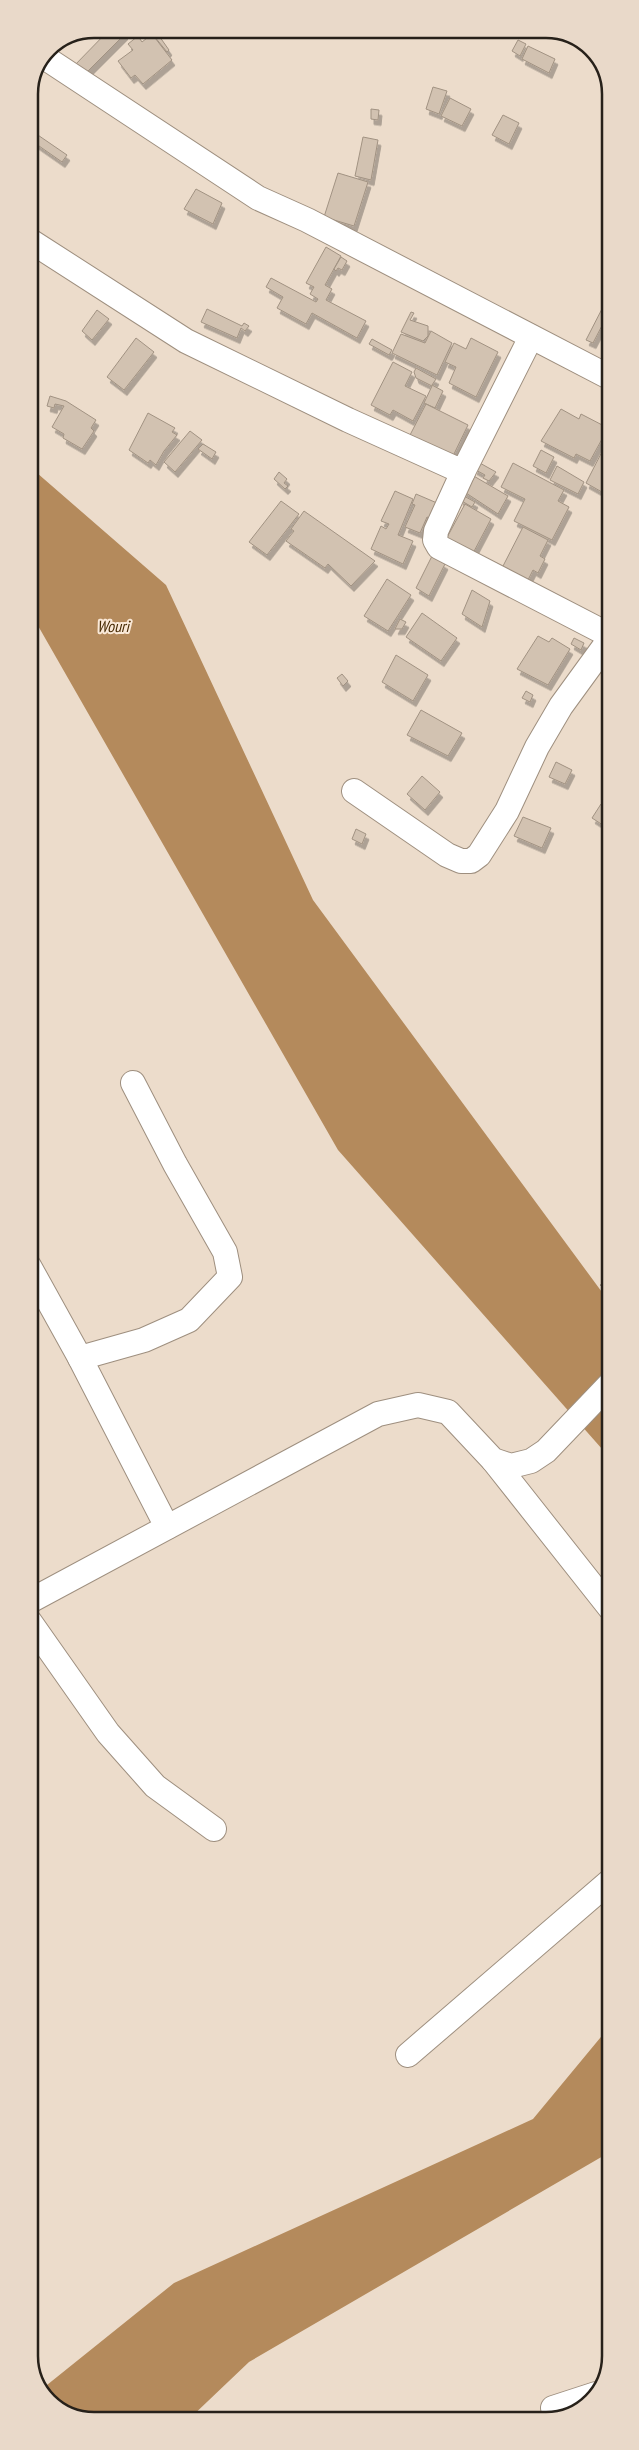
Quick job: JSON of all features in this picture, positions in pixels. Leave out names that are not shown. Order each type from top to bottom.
[{"type":"street","points":[[49,60],[258,198],[307,220],[602,373]]},
{"type":"street","points":[[38,246],[186,342],[348,420],[463,472]]},
{"type":"street","points":[[531,337],[463,472],[436,531],[435,540],[439,547],[602,631]]},
{"type":"street","points":[[354,791],[447,855],[461,862],[470,861],[479,855],[507,810],[537,748],[561,706],[602,650]]},
{"type":"street","points":[[80,1358],[144,1340],[189,1320],[230,1277],[225,1252],[175,1164],[133,1083]]},
{"type":"street","points":[[38,1282],[80,1358],[167,1527]]},
{"type":"street","points":[[493,1460],[511,1466],[531,1461],[546,1451],[602,1392]]},
{"type":"street","points":[[38,1597],[378,1414],[418,1405],[448,1412],[493,1460],[602,1598]]},
{"type":"street","points":[[38,1633],[108,1733],[125,1753],[155,1786],[214,1829]]},
{"type":"street","points":[[408,2055],[602,1888]]},
{"type":"street","points":[[553,2408],[583,2398]]},
{"type":"water","name":"Wouri","points":[[38,474],[166,585],[313,900],[602,1292],[602,1449],[338,1150],[38,626]]},
{"type":"water","points":[[602,2036],[602,2157],[249,2362],[196,2412],[83,2411],[72,2408],[57,2399],[46,2386],[174,2283],[533,2119]]},
{"type":"building","points":[[101,38],[121,38],[84,75],[72,68]]},
{"type":"building","points":[[136,38],[139,38],[142,42],[147,38],[155,38],[172,60],[143,84],[135,75],[131,78],[118,61],[133,50],[128,44]]},
{"type":"building","points":[[156,38],[161,38],[169,50],[167,52]]},
{"type":"building","points":[[518,40],[526,44],[520,56],[512,51]]},
{"type":"building","points":[[528,46],[555,59],[549,73],[522,59]]},
{"type":"building","points":[[433,87],[447,91],[439,114],[426,109]]},
{"type":"building","points":[[450,98],[471,109],[462,126],[441,116]]},
{"type":"building","points":[[371,109],[379,110],[378,120],[371,119]]},
{"type":"building","points":[[503,115],[519,123],[509,144],[492,135]]},
{"type":"building","points":[[38,135],[67,155],[62,162],[38,145]]},
{"type":"building","points":[[363,137],[378,140],[371,180],[355,176]]},
{"type":"building","points":[[338,173],[368,182],[354,226],[324,217]]},
{"type":"building","points":[[196,189],[222,203],[213,224],[184,209]]},
{"type":"building","points":[[326,247],[341,256],[325,285],[332,289],[326,300],[366,321],[357,338],[312,313],[306,324],[277,308],[283,297],[266,287],[271,278],[316,302],[318,299],[310,294],[314,287],[306,283]]},
{"type":"building","points":[[341,257],[347,261],[342,270],[338,268],[336,271],[334,269]]},
{"type":"building","points":[[207,309],[242,326],[244,323],[249,326],[245,331],[241,328],[237,338],[201,322]]},
{"type":"building","points":[[602,309],[602,326],[593,343],[586,340]]},
{"type":"building","points":[[97,310],[109,319],[92,340],[82,331]]},
{"type":"building","points":[[411,312],[414,313],[410,320],[428,326],[428,336],[423,341],[401,332]]},
{"type":"building","points":[[431,331],[452,343],[437,375],[392,353],[401,334],[425,343]]},
{"type":"building","points":[[136,338],[154,352],[124,390],[107,377]]},
{"type":"building","points":[[471,338],[498,352],[476,397],[449,383],[456,367],[445,362],[454,343],[466,349]]},
{"type":"building","points":[[372,339],[392,350],[389,355],[369,344]]},
{"type":"building","points":[[393,362],[412,372],[405,386],[426,396],[413,421],[393,410],[390,415],[371,405]]},
{"type":"building","points":[[416,368],[436,379],[432,385],[443,391],[435,408],[424,403],[432,386],[416,378],[414,372]]},
{"type":"building","points":[[50,396],[66,401],[96,420],[91,428],[94,431],[82,449],[63,438],[64,434],[52,427],[64,406],[55,404],[54,408],[47,406]]},
{"type":"building","points":[[426,404],[468,425],[453,456],[410,435]]},
{"type":"building","points":[[561,409],[579,419],[581,414],[602,425],[602,439],[590,461],[576,454],[574,458],[541,441]]},
{"type":"building","points":[[148,413],[175,428],[172,432],[177,435],[156,465],[150,460],[148,463],[129,450]]},
{"type":"building","points":[[190,431],[202,440],[175,472],[164,462]]},
{"type":"building","points":[[203,444],[216,452],[212,459],[198,449]]},
{"type":"building","points":[[541,450],[554,457],[546,473],[533,466]]},
{"type":"building","points":[[602,452],[602,492],[586,483]]},
{"type":"building","points":[[478,462],[496,472],[489,481],[483,478],[485,475],[474,469]]},
{"type":"building","points":[[513,463],[564,490],[558,501],[569,507],[552,540],[514,521],[525,499],[501,487]]},
{"type":"building","points":[[557,466],[584,482],[578,494],[550,480]]},
{"type":"building","points":[[279,472],[287,479],[284,483],[288,486],[285,489],[274,479]]},
{"type":"building","points":[[472,475],[508,496],[498,514],[463,491]]},
{"type":"building","points":[[395,491],[413,499],[398,535],[413,541],[403,564],[371,549],[381,526],[386,529],[389,524],[381,521]]},
{"type":"building","points":[[416,494],[437,503],[430,518],[427,517],[420,533],[405,527],[415,505],[412,504]]},
{"type":"building","points":[[462,495],[475,502],[472,507],[460,500]]},
{"type":"building","points":[[281,501],[299,514],[267,555],[249,542]]},
{"type":"building","points":[[465,504],[491,519],[471,557],[444,543]]},
{"type":"building","points":[[304,511],[375,561],[351,586],[328,564],[325,568],[286,541],[294,531],[291,529]]},
{"type":"building","points":[[523,527],[548,540],[540,556],[545,559],[538,573],[533,570],[527,582],[502,568]]},
{"type":"building","points":[[432,556],[445,564],[429,596],[416,588]]},
{"type":"building","points":[[387,579],[411,595],[388,631],[364,616]]},
{"type":"building","points":[[472,590],[490,601],[482,627],[462,614]]},
{"type":"building","points":[[422,613],[457,638],[441,661],[406,637]]},
{"type":"building","points":[[400,619],[406,622],[402,629],[395,629]]},
{"type":"building","points":[[538,636],[549,642],[552,638],[570,649],[548,685],[517,669]]},
{"type":"building","points":[[574,638],[584,643],[581,650],[571,644]]},
{"type":"building","points":[[396,655],[428,675],[413,701],[382,682]]},
{"type":"building","points":[[342,674],[348,681],[343,686],[337,678]]},
{"type":"building","points":[[526,691],[533,695],[530,702],[522,698]]},
{"type":"building","points":[[421,710],[462,733],[448,756],[407,735]]},
{"type":"building","points":[[556,762],[572,770],[565,784],[549,777]]},
{"type":"building","points":[[422,776],[440,792],[425,810],[407,794]]},
{"type":"building","points":[[601,804],[602,805],[602,824],[592,818]]},
{"type":"building","points":[[523,817],[551,828],[542,848],[514,836]]},
{"type":"building","points":[[356,829],[366,834],[362,844],[352,839]]}]
